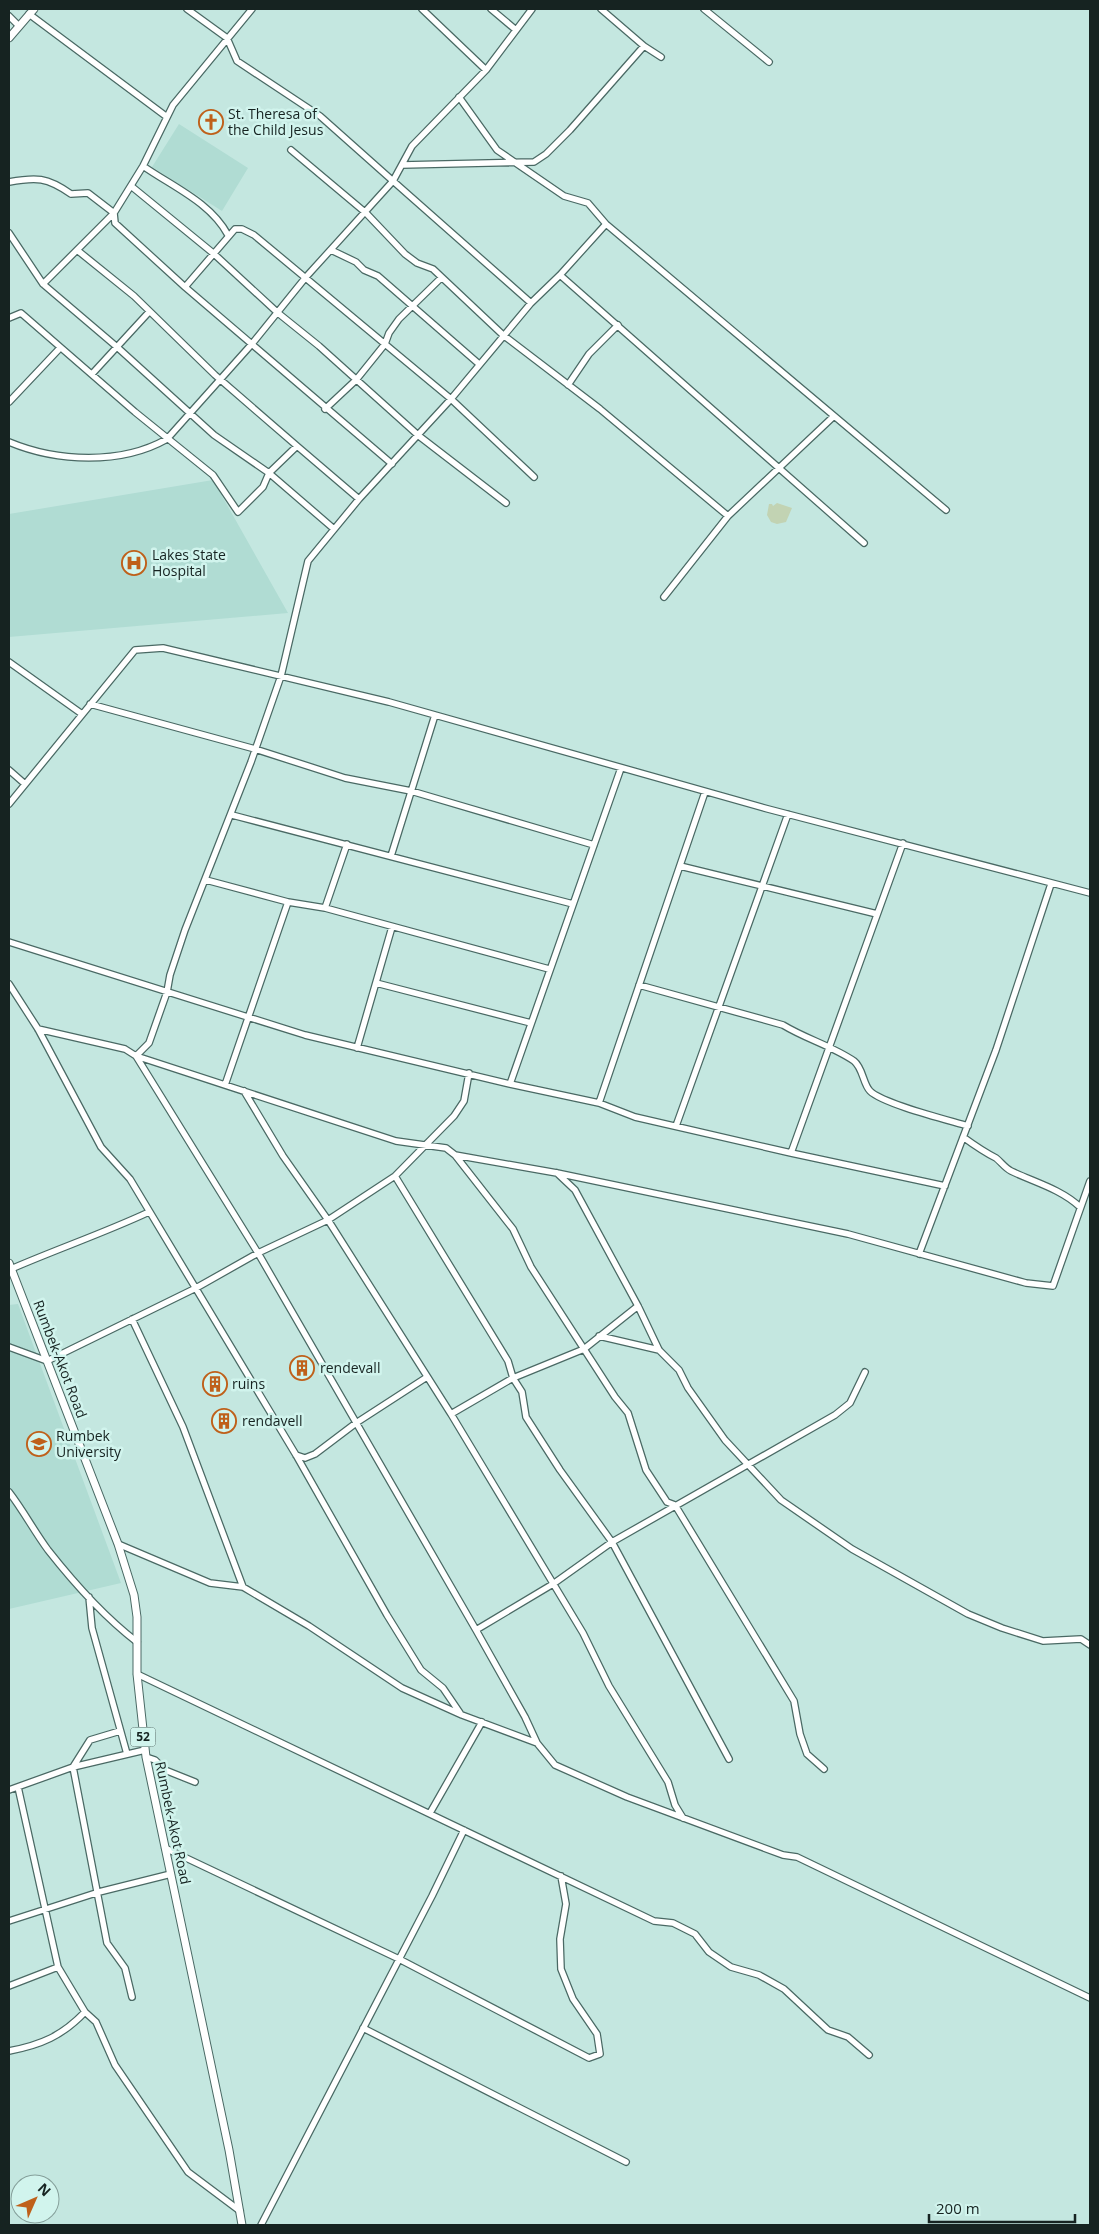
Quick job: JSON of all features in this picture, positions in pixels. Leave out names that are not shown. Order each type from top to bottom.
[{"type":"main road","points":[[9,38],[32,12]]},
{"type":"main road","name":"Rumbek-Akot Road","points":[[10,1266],[118,1544],[134,1595],[138,1617],[136,1674],[146,1754],[242,2225]]},
{"type":"street","points":[[187,9],[227,38],[237,61],[320,116],[531,303]]},
{"type":"street","points":[[43,284],[114,214],[143,166],[173,105],[252,9]]},
{"type":"street","points":[[422,9],[486,70]]},
{"type":"street","points":[[491,9],[516,30]]},
{"type":"street","points":[[9,442],[25,448],[73,458],[120,454],[149,449],[167,439],[251,345],[306,277],[366,213],[393,181],[412,146],[486,70],[532,9]]},
{"type":"street","points":[[602,9],[644,46],[661,57]]},
{"type":"street","points":[[704,9],[769,62]]},
{"type":"street","points":[[32,12],[167,117]]},
{"type":"street","points":[[9,16],[19,26]]},
{"type":"street","points":[[402,165],[534,162],[546,154],[644,46]]},
{"type":"street","points":[[459,97],[497,150],[564,196],[588,203],[606,224],[946,510]]},
{"type":"street","points":[[291,150],[366,213],[405,254],[417,263],[433,269],[503,335],[600,409],[728,516]]},
{"type":"street","points":[[143,166],[203,205],[222,225],[228,235]]},
{"type":"street","points":[[9,182],[24,178],[42,178],[60,186],[71,194],[88,193],[114,214],[115,223],[185,287],[325,409],[392,464]]},
{"type":"street","points":[[131,186],[213,254],[278,313],[320,346],[420,436],[506,503]]},
{"type":"street","points":[[136,1056],[149,1043],[168,992],[170,975],[176,957],[232,815],[281,676],[308,561],[359,499],[420,436],[531,303],[560,275],[606,224]]},
{"type":"street","points":[[185,287],[235,229],[242,229],[254,235],[451,399],[534,477]]},
{"type":"street","points":[[9,233],[43,284],[117,347],[214,436],[269,473],[334,530]]},
{"type":"street","points":[[77,250],[134,296],[220,378],[359,499]]},
{"type":"street","points":[[331,250],[356,262],[364,270],[378,276],[479,364]]},
{"type":"street","points":[[560,275],[779,466],[864,543]]},
{"type":"street","points":[[325,409],[356,380],[385,344],[389,333],[441,278]]},
{"type":"street","points":[[92,374],[149,312]]},
{"type":"street","points":[[9,318],[21,313],[167,439],[213,475],[238,512],[264,487],[269,473],[297,446]]},
{"type":"street","points":[[568,385],[590,354],[618,325]]},
{"type":"street","points":[[9,402],[60,348]]},
{"type":"street","points":[[664,597],[728,516],[834,416]]},
{"type":"street","points":[[9,804],[135,650],[163,648],[435,715],[705,792],[1051,884],[1090,892]]},
{"type":"street","points":[[9,662],[82,714]]},
{"type":"street","points":[[90,704],[255,750],[345,778],[411,791],[594,845]]},
{"type":"street","points":[[391,856],[435,715]]},
{"type":"street","points":[[510,1084],[620,768]]},
{"type":"street","points":[[9,770],[25,784]]},
{"type":"street","points":[[599,1103],[705,792]]},
{"type":"street","points":[[676,1126],[788,814]]},
{"type":"street","points":[[232,815],[573,904]]},
{"type":"street","points":[[791,1154],[902,843]]},
{"type":"street","points":[[325,908],[347,844]]},
{"type":"street","points":[[680,866],[762,884],[877,914]]},
{"type":"street","points":[[206,880],[288,902],[325,908],[549,969]]},
{"type":"street","points":[[919,1254],[996,1050],[1051,884]]},
{"type":"street","points":[[225,1085],[288,902]]},
{"type":"street","points":[[357,1048],[392,927]]},
{"type":"street","points":[[9,942],[249,1018],[357,1048],[599,1103],[635,1117],[791,1154],[945,1186]]},
{"type":"street","points":[[376,983],[530,1022]]},
{"type":"street","points":[[9,984],[38,1029],[101,1147],[130,1179],[296,1454],[387,1615],[421,1670],[443,1688],[462,1715]]},
{"type":"street","points":[[639,985],[783,1025],[857,1063],[870,1092],[900,1106],[968,1126]]},
{"type":"street","points":[[38,1029],[125,1050],[136,1056],[396,1141],[446,1148],[455,1155],[513,1228],[531,1267],[584,1350],[628,1413],[646,1470],[667,1502],[675,1505],[794,1701],[800,1734],[807,1754],[824,1768]]},
{"type":"street","points":[[136,1056],[258,1253],[476,1630],[525,1717],[537,1743],[555,1765],[627,1797],[684,1819],[783,1855],[797,1857],[1090,1998]]},
{"type":"street","points":[[9,1348],[47,1361],[196,1288],[258,1253],[328,1220],[395,1176],[454,1116],[464,1101],[468,1073]]},
{"type":"street","points":[[244,1091],[283,1156],[328,1220],[451,1414],[583,1633],[609,1686],[668,1782],[676,1806],[684,1819]]},
{"type":"street","points":[[963,1136],[984,1153],[997,1159],[1008,1170],[1052,1189],[1072,1200],[1080,1207]]},
{"type":"street","points":[[455,1155],[557,1173],[848,1234],[1026,1283],[1053,1286],[1090,1181]]},
{"type":"street","points":[[557,1173],[575,1190],[638,1306],[659,1350],[679,1370],[688,1388],[709,1418],[748,1465],[781,1500],[844,1544],[968,1614],[1042,1641],[1081,1640],[1090,1644]]},
{"type":"street","points":[[395,1176],[508,1361],[514,1378],[522,1392],[526,1417],[560,1470],[612,1542],[729,1759]]},
{"type":"street","points":[[10,1266],[78,1240],[100,1234],[149,1212]]},
{"type":"street","points":[[451,1414],[514,1378],[584,1350],[638,1306]]},
{"type":"street","points":[[132,1319],[183,1427],[243,1587]]},
{"type":"street","points":[[599,1336],[659,1350]]},
{"type":"street","points":[[476,1630],[553,1584],[612,1542],[835,1415],[850,1403],[865,1372]]},
{"type":"street","points":[[296,1454],[306,1458],[315,1454],[356,1423],[427,1376]]},
{"type":"street","points":[[9,1492],[29,1518],[47,1548],[89,1597],[137,1642]]},
{"type":"street","points":[[118,1544],[210,1584],[243,1587],[310,1626],[402,1688],[462,1715],[537,1743]]},
{"type":"street","points":[[89,1597],[92,1628],[127,1754]]},
{"type":"street","points":[[136,1674],[430,1813],[654,1922],[673,1924],[695,1934],[709,1952],[731,1967],[759,1975],[784,1990],[828,2030],[848,2037],[869,2055]]},
{"type":"street","points":[[430,1813],[482,1722]]},
{"type":"street","points":[[120,1731],[90,1740],[73,1767],[99,1892],[107,1943],[124,1968],[132,1996]]},
{"type":"street","points":[[9,1790],[73,1767],[127,1754],[146,1754],[165,1770],[194,1782]]},
{"type":"street","points":[[18,1787],[58,1968],[85,2012],[96,2022],[115,2065],[188,2172],[240,2211]]},
{"type":"street","points":[[261,2225],[464,1830]]},
{"type":"street","points":[[166,1848],[399,1959],[589,2058],[600,2054],[597,2034],[573,1999],[561,1969],[560,1939],[566,1904],[561,1876]]},
{"type":"street","points":[[9,1921],[99,1892],[171,1874]]},
{"type":"street","points":[[9,1986],[58,1968]]},
{"type":"street","points":[[9,2051],[29,2047],[59,2036],[85,2012]]},
{"type":"street","points":[[363,2028],[626,2162]]},
{"type":"shaded area","points":[[179,124],[248,168],[222,211],[152,167]]},
{"type":"shaded area","name":"Lakes State Hospital","points":[[213,480],[288,613],[9,637],[9,514]]},
{"type":"shaded area","points":[[777,503],[792,508],[786,522],[777,524],[771,522],[767,515],[769,504],[773,506]]},
{"type":"shaded area","name":"Rumbek University","points":[[18,1304],[121,1583],[9,1609],[9,1305]]},
{"type":"place","name":"St. Theresa of the Child Jesus","points":[[211,122]]},
{"type":"place","name":"Lakes State Hospital","points":[[134,563]]},
{"type":"place","name":"rendevall","points":[[302,1368]]},
{"type":"place","name":"ruins","points":[[215,1384]]},
{"type":"place","name":"rendavell","points":[[224,1421]]},
{"type":"place","name":"Rumbek University","points":[[39,1444]]}]
